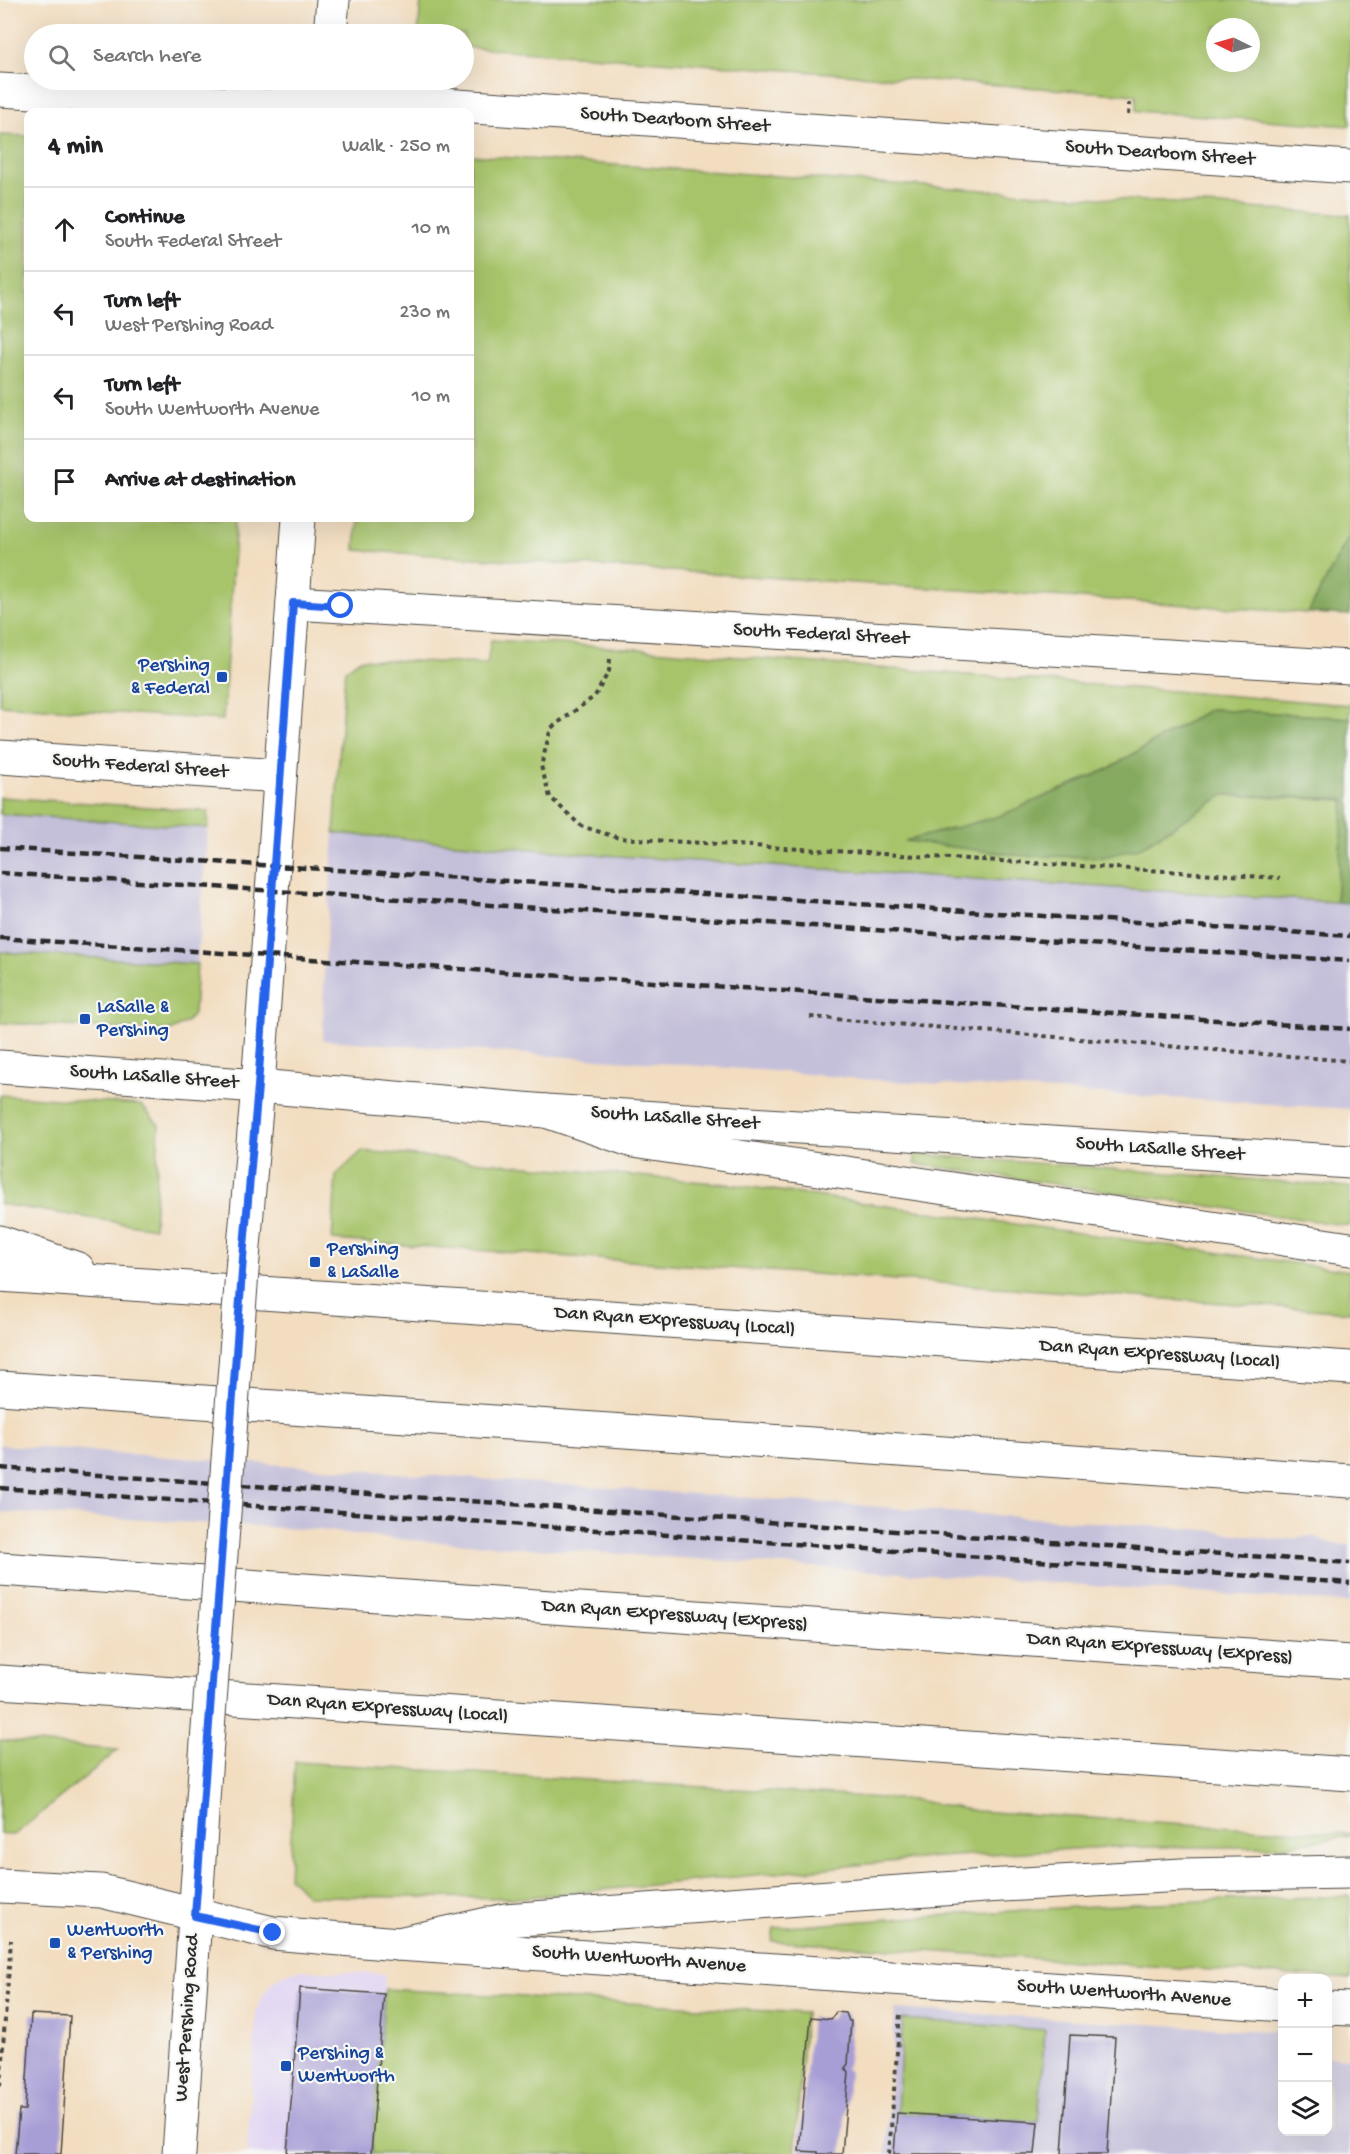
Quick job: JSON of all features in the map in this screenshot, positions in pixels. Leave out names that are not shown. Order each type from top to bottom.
[{"type":"main road","points":[[331,24],[333,0]]},
{"type":"main road","name":"South Dearborn Street","points":[[0,90],[269,106],[327,96],[1350,167]]},
{"type":"main road","name":"West Pershing Road","points":[[178,2154],[299,522]]},
{"type":"main road","name":"South Federal Street","points":[[293,603],[1350,667]]},
{"type":"main road","name":"South Federal Street","points":[[0,757],[280,776]]},
{"type":"main road","name":"South LaSalle Street","points":[[0,1067],[546,1111],[1350,1162]]},
{"type":"main road","points":[[546,1111],[633,1141],[1350,1249]]},
{"type":"main road","points":[[0,1242],[123,1283]]},
{"type":"main road","name":"Dan Ryan Expressway (Local)","points":[[0,1275],[1350,1368]]},
{"type":"main road","points":[[0,1388],[1350,1480]]},
{"type":"main road","name":"Dan Ryan Expressway (Express)","points":[[0,1569],[1350,1662]]},
{"type":"main road","name":"Dan Ryan Expressway (Local)","points":[[0,1682],[1350,1774]]},
{"type":"main road","points":[[398,1944],[505,1920],[529,1918],[1008,1884],[1182,1875],[1350,1872]]},
{"type":"main road","name":"South Wentworth Avenue","points":[[0,1886],[101,1891],[195,1916],[273,1933],[398,1944],[1278,2005]]},
{"type":"main road","points":[[1332,2008],[1350,2009]]},
{"type":"path","points":[[1128,119],[1129,103]]},
{"type":"path","points":[[614,622],[609,671],[595,696],[551,728],[541,766],[550,797],[581,826],[619,838],[1280,878]]},
{"type":"path","points":[[810,1017],[1350,1062]]},
{"type":"path","points":[[0,2086],[11,1940]]},
{"type":"path","points":[[890,2154],[900,2014]]},
{"type":"shaded area","points":[[1210,709],[1350,718],[1350,1109],[874,1080],[323,1040],[324,972],[334,833],[425,840]]},
{"type":"shaded area","points":[[0,814],[208,828],[197,964],[0,952]]},
{"type":"shaded area","points":[[0,1445],[1206,1530],[1282,1540],[1312,1536],[1334,1544],[1350,1545],[1350,1603],[395,1539],[320,1530],[0,1512]]},
{"type":"shaded area","points":[[300,1970],[385,1974],[371,2154],[247,2154],[256,2013],[260,2000],[271,1983],[282,1975]]},
{"type":"shaded area","points":[[895,2009],[1278,2032],[1278,2136],[1332,2136],[1332,2057],[1350,2058],[1350,2154],[886,2154]]},
{"type":"green space","points":[[421,0],[1350,0],[1350,126],[1136,111],[1136,95],[474,48],[474,24],[419,24]]},
{"type":"green space","points":[[0,135],[24,136],[24,522],[236,522],[223,720],[0,705]]},
{"type":"green space","points":[[474,155],[1350,215],[1350,535],[1308,613],[355,550],[357,522],[474,522]]},
{"type":"green space","points":[[1350,535],[1350,615],[1308,613],[1344,546]]},
{"type":"green space","points":[[491,640],[626,648],[1350,705],[1350,718],[1210,709],[1106,770],[1000,816],[907,841],[1139,848],[1224,795],[1344,800],[1336,902],[617,856],[334,833],[345,670],[360,659],[487,664]]},
{"type":"green space","points":[[1210,709],[1350,718],[1350,903],[1336,902],[1344,799],[1224,795],[1139,848],[1104,857],[1025,856],[905,841],[1000,816],[1106,770]]},
{"type":"green space","points":[[0,797],[208,811],[208,828],[0,814]]},
{"type":"green space","points":[[0,952],[197,964],[194,1013],[187,1022],[170,1031],[0,1023]]},
{"type":"green space","points":[[0,1095],[141,1105],[159,1125],[154,1228],[0,1204]]},
{"type":"green space","points":[[362,1151],[737,1185],[1350,1271],[1350,1312],[332,1240],[336,1175]]},
{"type":"green space","points":[[915,1154],[1350,1187],[1350,1226],[915,1164]]},
{"type":"green space","points":[[0,1740],[118,1750],[14,1835],[0,1834]]},
{"type":"green space","points":[[295,1762],[915,1800],[976,1811],[1350,1834],[1350,1836],[1271,1847],[1106,1847],[939,1857],[518,1898],[308,1896],[289,1877]]},
{"type":"green space","points":[[1350,1896],[1350,1979],[1332,1978],[1332,1974],[1278,1974],[772,1941],[774,1928],[990,1912]]},
{"type":"green space","points":[[385,1989],[805,2013],[795,2154],[371,2154]]},
{"type":"green space","points":[[903,2019],[1045,2030],[1038,2122],[897,2113]]},
{"type":"building","points":[[300,1988],[384,1994],[371,2154],[287,2154]]},
{"type":"building","points":[[836,2012],[846,2013],[851,2021],[848,2064],[845,2068],[849,2072],[842,2154],[799,2151],[811,2017],[831,2019]]},
{"type":"building","points":[[31,2014],[70,2016],[61,2154],[15,2154],[19,2110],[25,2110]]},
{"type":"building","points":[[1070,2035],[1115,2037],[1107,2154],[1062,2154]]},
{"type":"building","points":[[897,2113],[1038,2122],[1035,2154],[894,2154]]},
{"type":"railway","points":[[0,848],[1350,936]]},
{"type":"railway","points":[[0,873],[1350,961]]},
{"type":"railway","points":[[0,938],[1350,1029]]},
{"type":"railway","points":[[0,1468],[1350,1563]]},
{"type":"railway","points":[[0,1488],[1350,1583]]},
{"type":"place","name":"Pershing & Federal","points":[[222,677]]},
{"type":"place","name":"LaSalle & Pershing","points":[[85,1019]]},
{"type":"place","name":"Pershing & LaSalle","points":[[315,1262]]},
{"type":"place","name":"Wentworth & Pershing","points":[[55,1943]]},
{"type":"place","name":"Pershing & Wentworth","points":[[286,2066]]},
{"type":"route","points":[[273,1933],[195,1916],[293,603],[341,606]]}]
